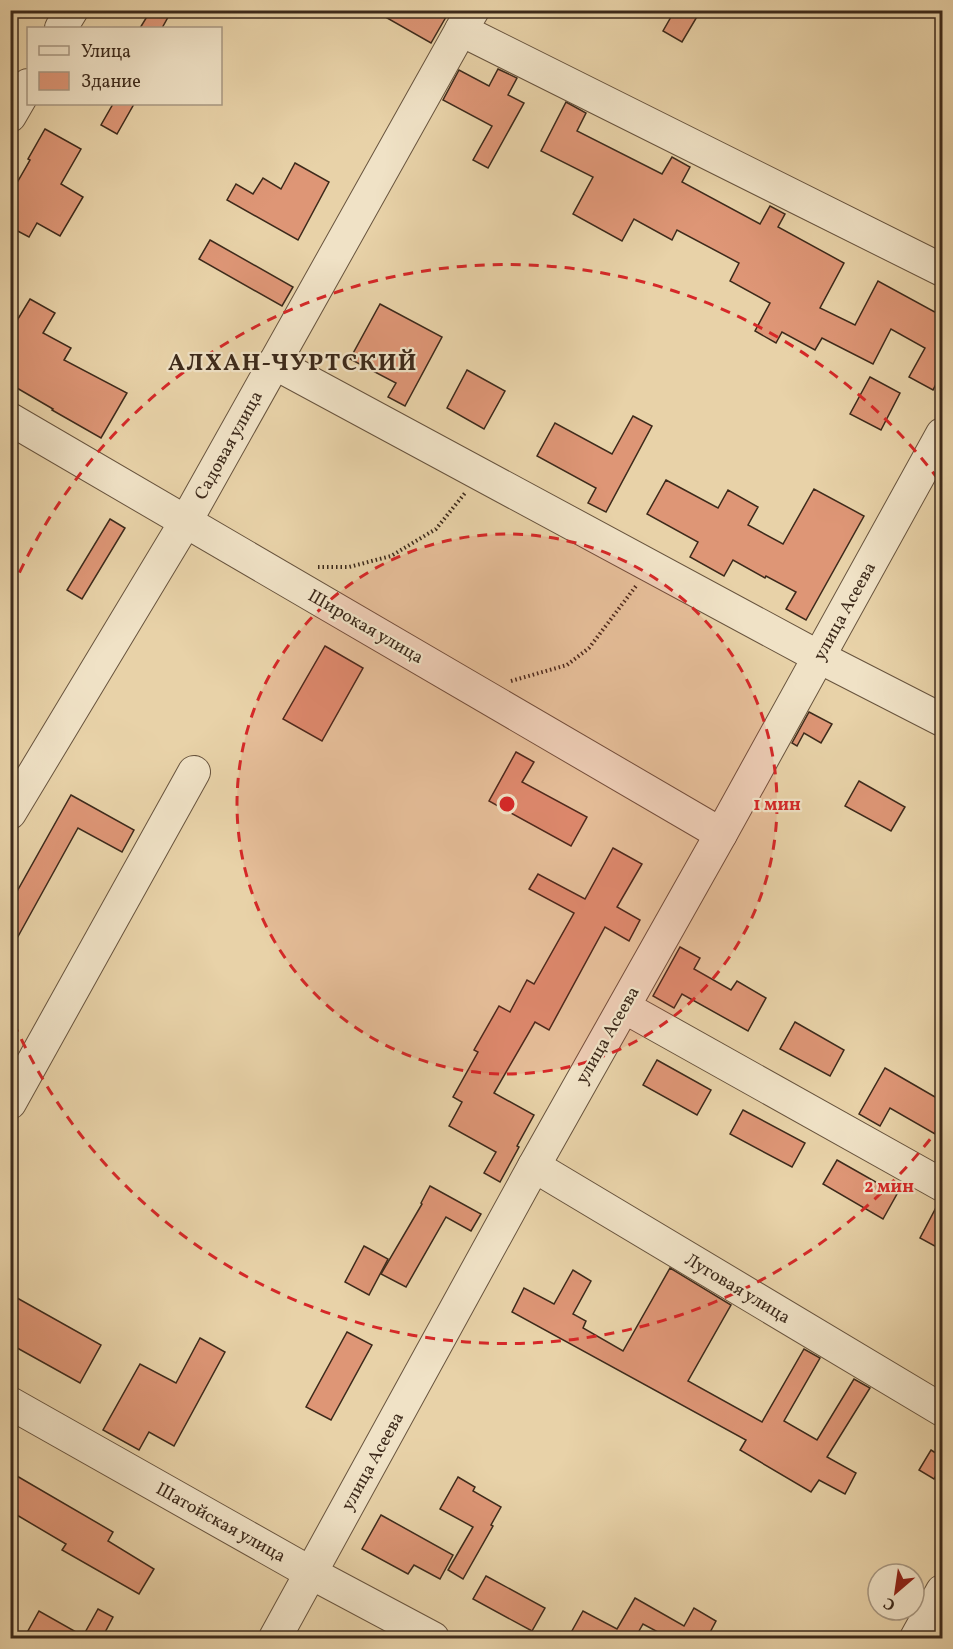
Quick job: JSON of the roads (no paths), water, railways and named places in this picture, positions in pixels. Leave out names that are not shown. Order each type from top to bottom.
[{"type":"street","points":[[62,27],[72,10]]},
{"type":"street","points":[[467,20],[942,270]]},
{"type":"street","name":"Садовая улица","points":[[10,813],[186,521],[467,20]]},
{"type":"street","points":[[10,116],[27,87]]},
{"type":"street","points":[[274,363],[819,657],[942,720]]},
{"type":"street","name":"Широкая улица","points":[[10,419],[721,834]]},
{"type":"street","name":"улица Асеева","points":[[274,1638],[942,434]]},
{"type":"street","points":[[10,1103],[194,772]]},
{"type":"street","points":[[624,1007],[942,1185]]},
{"type":"street","name":"Луговая улица","points":[[534,1166],[942,1410]]},
{"type":"street","name":"Шатойская улица","points":[[10,1403],[311,1573],[433,1638]]},
{"type":"street","points":[[916,1638],[942,1591]]},
{"type":"district","name":"АЛХАН-ЧУРТСКИЙ","points":[[293,362]]}]
